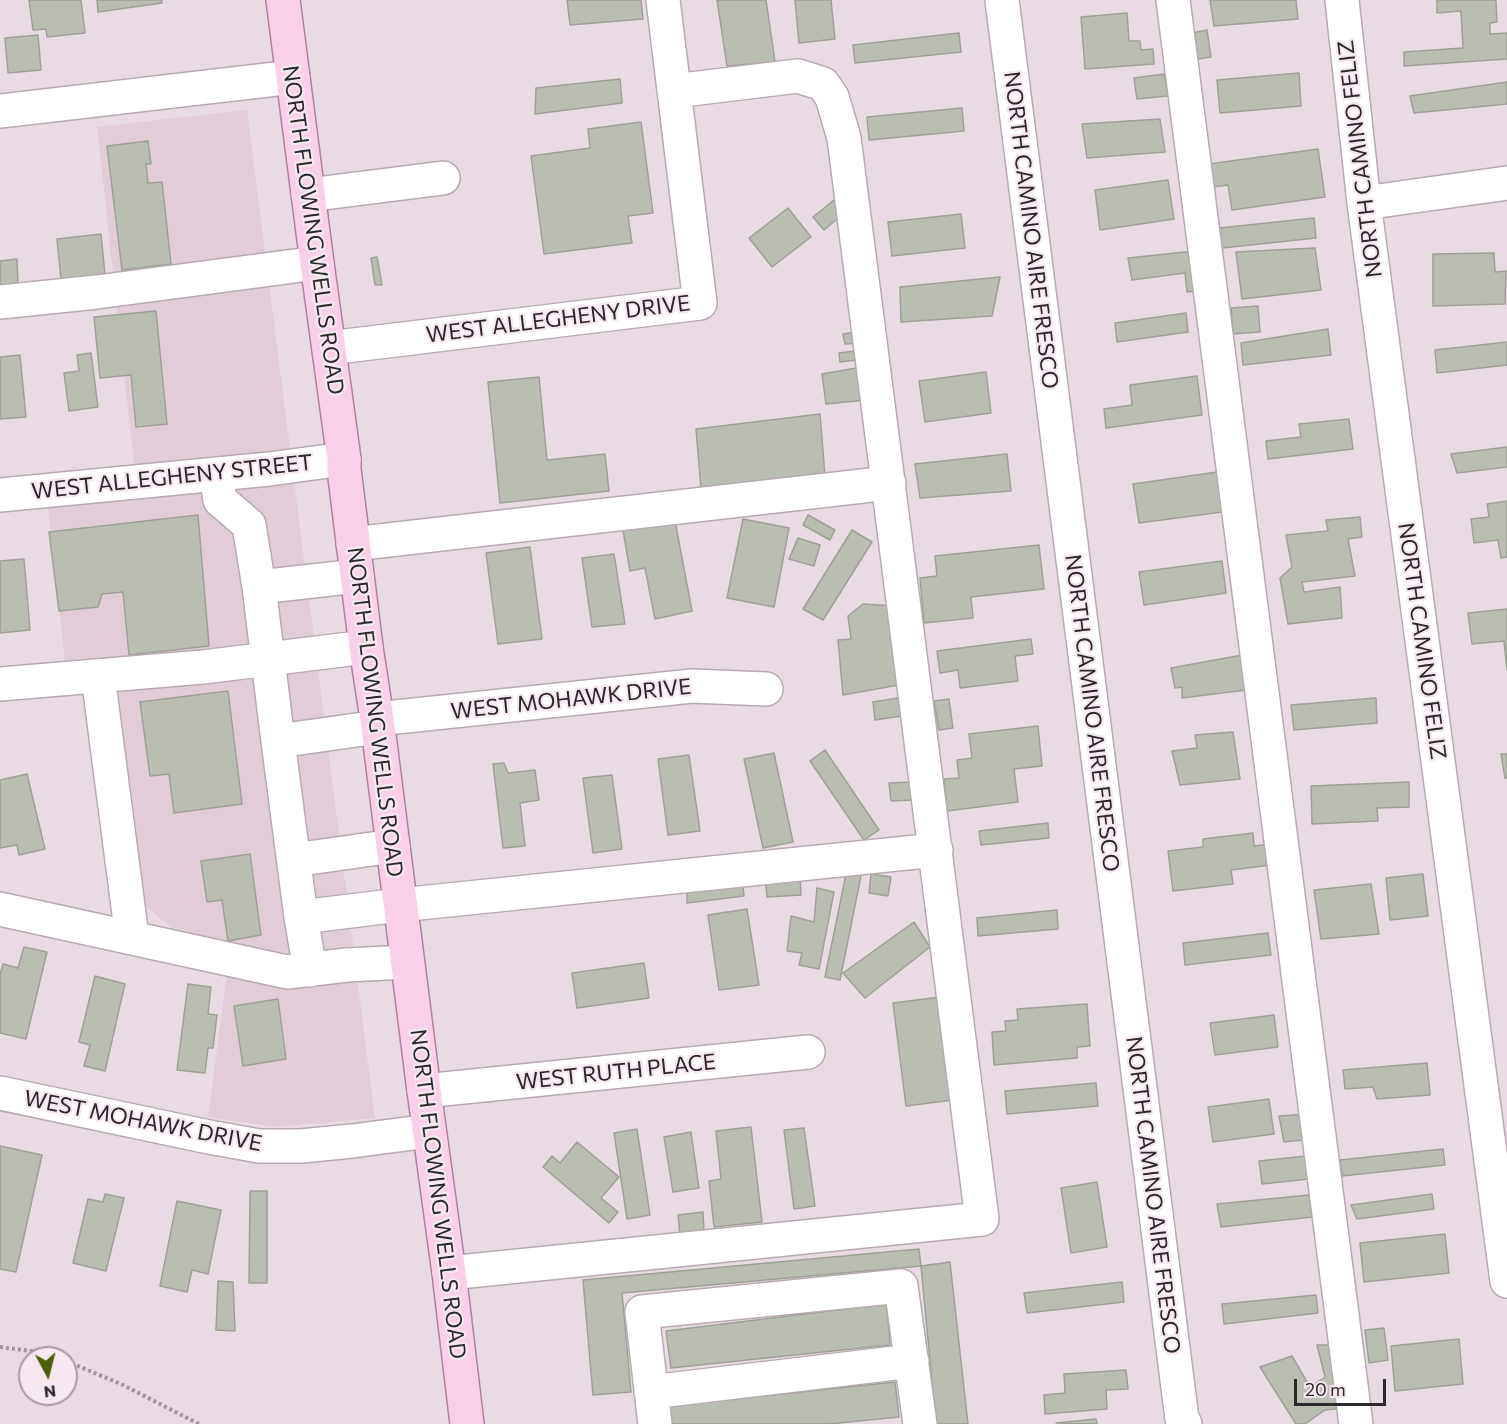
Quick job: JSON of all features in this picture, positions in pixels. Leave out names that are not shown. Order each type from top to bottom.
[{"type":"main road","name":"NORTH FLOWING WELLS ROAD","points":[[283,0],[467,1424]]},
{"type":"street","name":"WEST ALLEGHENY DRIVE","points":[[329,348],[700,303],[663,0]]},
{"type":"street","name":"NORTH CAMINO AIRE FRESCO","points":[[1002,0],[1182,1419],[1185,1424]]},
{"type":"street","points":[[1173,0],[1356,1424]]},
{"type":"street","name":"NORTH CAMINO FELIZ","points":[[1342,0],[1364,203],[1507,1281]]},
{"type":"street","points":[[449,1273],[982,1219],[844,138],[832,97],[823,84],[798,76],[674,91]]},
{"type":"street","points":[[0,111],[292,77]]},
{"type":"street","points":[[308,195],[443,178]]},
{"type":"street","points":[[1364,203],[1507,183]]},
{"type":"street","points":[[0,302],[120,290],[317,263]]},
{"type":"street","name":"WEST ALLEGHENY STREET","points":[[0,495],[344,459]]},
{"type":"street","points":[[216,474],[220,500],[249,525],[310,970]]},
{"type":"street","points":[[353,544],[889,483]]},
{"type":"street","points":[[259,587],[357,576]]},
{"type":"street","points":[[0,684],[267,660],[366,647]]},
{"type":"street","points":[[98,676],[132,937]]},
{"type":"street","name":"WEST MOHAWK DRIVE","points":[[278,741],[377,723],[692,686],[766,689]]},
{"type":"street","points":[[294,860],[393,846]]},
{"type":"street","points":[[301,917],[936,850]]},
{"type":"street","points":[[0,909],[287,972],[347,965],[407,962]]},
{"type":"street","name":"WEST RUTH PLACE","points":[[424,1091],[808,1052]]},
{"type":"street","name":"WEST MOHAWK DRIVE","points":[[0,1093],[259,1146],[301,1146],[429,1131]]},
{"type":"street","points":[[655,1424],[642,1312],[901,1286],[920,1424]]},
{"type":"street","points":[[651,1392],[912,1361]]},
{"type":"path","points":[[0,1347],[18,1349]]},
{"type":"path","points":[[78,1366],[121,1384],[199,1424]]},
{"type":"shaded area","points":[[247,110],[375,1118],[275,1127],[208,1117],[231,943],[171,927],[145,906],[111,658],[65,663],[48,506],[138,499],[97,127]]},
{"type":"building","points":[[29,0],[81,0],[85,33],[47,37],[46,29],[33,30]]},
{"type":"building","points":[[97,0],[162,0],[162,3],[98,12]]},
{"type":"building","points":[[567,0],[641,0],[643,19],[570,25]]},
{"type":"building","points":[[717,0],[766,0],[775,62],[727,66]]},
{"type":"building","points":[[795,0],[831,0],[835,39],[799,43]]},
{"type":"building","points":[[1210,0],[1296,0],[1298,19],[1214,26]]},
{"type":"building","points":[[1437,0],[1496,0],[1497,22],[1490,23],[1490,34],[1507,33],[1507,59],[1404,66],[1404,52],[1463,48],[1461,11],[1437,13]]},
{"type":"building","points":[[1127,13],[1129,41],[1140,41],[1141,50],[1153,49],[1154,64],[1085,69],[1081,17]]},
{"type":"building","points":[[1207,30],[1211,57],[1197,59],[1193,33]]},
{"type":"building","points":[[959,33],[961,52],[855,63],[853,45]]},
{"type":"building","points":[[38,35],[41,70],[8,73],[5,38]]},
{"type":"building","points":[[1299,73],[1301,106],[1220,113],[1217,80]]},
{"type":"building","points":[[1164,74],[1168,96],[1137,99],[1134,78]]},
{"type":"building","points":[[620,79],[622,103],[535,114],[536,88]]},
{"type":"building","points":[[1507,82],[1507,104],[1414,113],[1410,96]]},
{"type":"building","points":[[962,108],[964,131],[869,140],[867,117]]},
{"type":"building","points":[[1160,119],[1165,152],[1087,158],[1082,124]]},
{"type":"building","points":[[641,122],[653,213],[628,216],[632,243],[544,254],[531,156],[590,148],[588,129]]},
{"type":"building","points":[[148,141],[151,164],[146,164],[148,183],[162,182],[171,264],[122,270],[107,146]]},
{"type":"building","points":[[1318,149],[1325,197],[1232,210],[1228,185],[1212,187],[1209,164]]},
{"type":"building","points":[[1168,180],[1174,219],[1100,230],[1095,190]]},
{"type":"building","points":[[834,200],[843,214],[824,230],[813,217]]},
{"type":"building","points":[[788,208],[811,237],[772,267],[749,238]]},
{"type":"building","points":[[961,214],[965,248],[892,256],[888,222]]},
{"type":"building","points":[[1314,218],[1316,238],[1213,249],[1210,229]]},
{"type":"building","points":[[101,234],[105,275],[61,279],[57,239]]},
{"type":"building","points":[[1315,248],[1321,290],[1242,299],[1236,252]]},
{"type":"building","points":[[1195,251],[1201,290],[1187,292],[1185,273],[1132,280],[1128,258]]},
{"type":"building","points":[[1494,253],[1495,272],[1506,271],[1505,304],[1433,306],[1433,254]]},
{"type":"building","points":[[377,257],[382,285],[375,285],[371,258]]},
{"type":"building","points":[[17,259],[18,284],[0,286],[0,261]]},
{"type":"building","points":[[1000,277],[992,316],[901,322],[900,287]]},
{"type":"building","points":[[1258,306],[1260,332],[1233,334],[1231,308]]},
{"type":"building","points":[[156,311],[167,424],[136,427],[131,375],[100,378],[94,317]]},
{"type":"building","points":[[1186,313],[1188,332],[1117,342],[1115,323]]},
{"type":"building","points":[[1328,329],[1331,355],[1243,365],[1241,343]]},
{"type":"building","points":[[858,332],[859,343],[845,344],[843,334]]},
{"type":"building","points":[[1507,342],[1507,365],[1437,373],[1435,350]]},
{"type":"building","points":[[855,351],[857,360],[840,362],[839,353]]},
{"type":"building","points":[[91,353],[98,407],[69,411],[64,373],[79,371],[77,355]]},
{"type":"building","points":[[20,355],[26,417],[0,419],[0,357]]},
{"type":"building","points":[[862,367],[866,400],[826,404],[822,374]]},
{"type":"building","points":[[986,372],[991,413],[925,422],[919,381]]},
{"type":"building","points":[[1197,376],[1202,415],[1106,428],[1104,409],[1132,405],[1130,385]]},
{"type":"building","points":[[539,377],[547,460],[605,454],[609,491],[500,503],[488,382]]},
{"type":"building","points":[[820,414],[825,476],[701,488],[696,429]]},
{"type":"building","points":[[1349,419],[1353,449],[1268,459],[1266,441],[1301,437],[1299,424]]},
{"type":"building","points":[[1507,447],[1507,467],[1457,473],[1451,454]]},
{"type":"building","points":[[1007,454],[1011,491],[920,498],[915,464]]},
{"type":"building","points":[[1217,472],[1222,512],[1139,523],[1133,484]]},
{"type":"building","points":[[1507,501],[1507,557],[1501,558],[1498,540],[1474,543],[1471,519],[1489,517],[1487,504]]},
{"type":"building","points":[[198,515],[209,646],[129,655],[123,592],[102,594],[98,607],[59,611],[49,532]]},
{"type":"building","points":[[808,515],[835,530],[830,540],[803,525]]},
{"type":"building","points":[[1360,517],[1362,537],[1348,539],[1355,576],[1302,582],[1304,592],[1340,587],[1342,618],[1288,624],[1280,578],[1292,567],[1286,535],[1328,531],[1326,520]]},
{"type":"building","points":[[743,519],[789,528],[774,607],[727,598]]},
{"type":"building","points":[[675,521],[692,611],[655,619],[645,568],[630,571],[623,530]]},
{"type":"building","points":[[852,530],[872,542],[823,620],[803,609]]},
{"type":"building","points":[[798,538],[820,545],[814,566],[789,559]]},
{"type":"building","points":[[1039,545],[1044,589],[971,597],[973,618],[924,623],[920,578],[937,576],[935,556]]},
{"type":"building","points":[[530,547],[542,639],[498,644],[486,553]]},
{"type":"building","points":[[614,554],[625,624],[592,627],[582,558]]},
{"type":"building","points":[[24,559],[30,630],[0,633],[0,561]]},
{"type":"building","points":[[1222,561],[1226,593],[1144,605],[1139,572]]},
{"type":"building","points":[[863,604],[894,606],[910,683],[843,695],[838,640],[851,639],[848,616]]},
{"type":"building","points":[[1507,609],[1507,670],[1504,641],[1472,644],[1468,613]]},
{"type":"building","points":[[1031,639],[1033,654],[1015,656],[1018,681],[960,688],[958,670],[940,673],[937,651]]},
{"type":"building","points":[[1248,654],[1254,689],[1182,698],[1182,687],[1175,688],[1171,668]]},
{"type":"building","points":[[228,691],[242,804],[174,813],[169,774],[150,776],[140,702]]},
{"type":"building","points":[[904,697],[908,715],[875,720],[873,702]]},
{"type":"building","points":[[1376,698],[1377,723],[1294,730],[1291,705]]},
{"type":"building","points":[[949,699],[953,728],[939,730],[934,701]]},
{"type":"building","points":[[1038,726],[1042,766],[1014,769],[1018,802],[947,811],[944,779],[959,778],[957,760],[972,758],[969,734]]},
{"type":"building","points":[[1233,732],[1240,779],[1180,785],[1172,751],[1197,748],[1195,735]]},
{"type":"building","points":[[825,750],[879,830],[864,840],[810,761]]},
{"type":"building","points":[[774,753],[793,842],[763,848],[744,759]]},
{"type":"building","points":[[1501,754],[1507,754],[1507,778],[1505,778]]},
{"type":"building","points":[[689,755],[700,831],[668,835],[658,759]]},
{"type":"building","points":[[504,763],[508,773],[535,770],[539,800],[520,803],[525,846],[503,848],[493,764]]},
{"type":"building","points":[[27,774],[45,849],[19,855],[17,845],[0,848],[0,780]]},
{"type":"building","points":[[612,775],[622,849],[593,853],[583,778]]},
{"type":"building","points":[[913,782],[914,800],[891,801],[889,783]]},
{"type":"building","points":[[1409,782],[1409,807],[1377,808],[1378,821],[1312,824],[1311,786]]},
{"type":"building","points":[[1048,823],[1049,838],[981,845],[979,831]]},
{"type":"building","points":[[1253,833],[1254,846],[1269,844],[1271,865],[1231,870],[1233,884],[1173,891],[1168,851],[1203,847],[1203,839]]},
{"type":"building","points":[[250,854],[261,935],[228,941],[222,900],[207,902],[201,861]]},
{"type":"building","points":[[846,874],[861,876],[840,980],[825,977]]},
{"type":"building","points":[[871,874],[891,877],[888,896],[869,893]]},
{"type":"building","points":[[1423,874],[1428,916],[1390,920],[1386,878]]},
{"type":"building","points":[[800,875],[801,895],[767,897],[765,877]]},
{"type":"building","points":[[742,877],[744,896],[687,903],[687,885]]},
{"type":"building","points":[[1371,884],[1379,934],[1321,939],[1314,890]]},
{"type":"building","points":[[817,888],[834,892],[819,969],[799,965],[802,953],[787,951],[791,916],[814,922]]},
{"type":"building","points":[[747,909],[759,985],[719,990],[708,915]]},
{"type":"building","points":[[1057,910],[1058,929],[978,936],[977,918]]},
{"type":"building","points":[[914,922],[930,947],[865,998],[843,973]]},
{"type":"building","points":[[1268,933],[1271,955],[1185,965],[1183,943]]},
{"type":"building","points":[[24,947],[47,952],[26,1039],[0,1033],[0,975],[3,964],[18,968]]},
{"type":"building","points":[[644,963],[649,998],[577,1008],[572,973]]},
{"type":"building","points":[[95,976],[125,984],[105,1071],[84,1066],[90,1045],[79,1042]]},
{"type":"building","points":[[188,984],[211,987],[208,1014],[217,1015],[213,1048],[208,1048],[205,1073],[177,1070]]},
{"type":"building","points":[[940,997],[953,1100],[906,1106],[893,1003]]},
{"type":"building","points":[[278,999],[286,1059],[243,1066],[234,1006]]},
{"type":"building","points":[[1087,1004],[1090,1046],[1077,1047],[1077,1058],[994,1065],[992,1032],[1006,1031],[1005,1021],[1018,1020],[1017,1009]]},
{"type":"building","points":[[1274,1015],[1278,1047],[1215,1055],[1210,1023]]},
{"type":"building","points":[[1427,1063],[1430,1095],[1377,1099],[1373,1087],[1345,1089],[1343,1070]]},
{"type":"building","points":[[1096,1083],[1098,1106],[1007,1114],[1005,1091]]},
{"type":"building","points":[[1269,1099],[1274,1134],[1213,1142],[1208,1107]]},
{"type":"building","points":[[1307,1114],[1312,1139],[1284,1142],[1279,1116]]},
{"type":"building","points":[[751,1127],[762,1222],[714,1227],[709,1181],[721,1179],[716,1131]]},
{"type":"building","points":[[804,1128],[815,1206],[794,1209],[784,1130]]},
{"type":"building","points":[[637,1129],[650,1215],[627,1219],[614,1133]]},
{"type":"building","points":[[691,1132],[699,1188],[673,1192],[664,1137]]},
{"type":"building","points":[[577,1142],[619,1177],[601,1198],[618,1212],[609,1223],[543,1167],[552,1156],[560,1163]]},
{"type":"building","points":[[0,1146],[42,1155],[16,1272],[0,1269]]},
{"type":"building","points":[[1443,1149],[1445,1165],[1342,1176],[1340,1160]]},
{"type":"building","points":[[1306,1156],[1309,1179],[1262,1184],[1259,1161]]},
{"type":"building","points":[[1097,1182],[1107,1247],[1071,1253],[1061,1188]]},
{"type":"building","points":[[250,1191],[267,1191],[267,1283],[249,1283]]},
{"type":"building","points":[[105,1194],[124,1198],[106,1271],[73,1263],[88,1199],[103,1202]]},
{"type":"building","points":[[1432,1194],[1434,1209],[1357,1219],[1351,1205]]},
{"type":"building","points":[[1309,1195],[1312,1217],[1221,1227],[1217,1204]]},
{"type":"building","points":[[177,1201],[221,1210],[208,1274],[192,1270],[187,1292],[160,1286]]},
{"type":"building","points":[[703,1212],[704,1232],[680,1235],[678,1215]]},
{"type":"building","points":[[1445,1234],[1449,1273],[1364,1282],[1360,1243]]},
{"type":"building","points":[[919,1249],[921,1266],[622,1293],[631,1392],[593,1395],[583,1280]]},
{"type":"building","points":[[950,1262],[968,1424],[936,1424],[921,1266]]},
{"type":"building","points":[[218,1281],[233,1282],[235,1331],[216,1330]]},
{"type":"building","points":[[1122,1282],[1124,1302],[1027,1313],[1024,1293]]},
{"type":"building","points":[[1316,1295],[1318,1313],[1224,1324],[1222,1304]]},
{"type":"building","points":[[887,1304],[890,1345],[671,1368],[666,1331]]},
{"type":"building","points":[[1384,1328],[1388,1360],[1369,1363],[1365,1330]]},
{"type":"building","points":[[1459,1339],[1463,1384],[1395,1391],[1391,1346]]},
{"type":"building","points":[[1317,1345],[1341,1345],[1344,1408],[1325,1410],[1305,1424],[1296,1424],[1260,1367],[1292,1356],[1310,1387],[1325,1377]]},
{"type":"building","points":[[1126,1370],[1128,1389],[1106,1390],[1107,1409],[1045,1414],[1044,1395],[1065,1393],[1064,1374]]},
{"type":"building","points":[[895,1382],[899,1417],[829,1424],[671,1424],[669,1406]]},
{"type":"building","points":[[1096,1419],[1097,1424],[1056,1423]]}]
